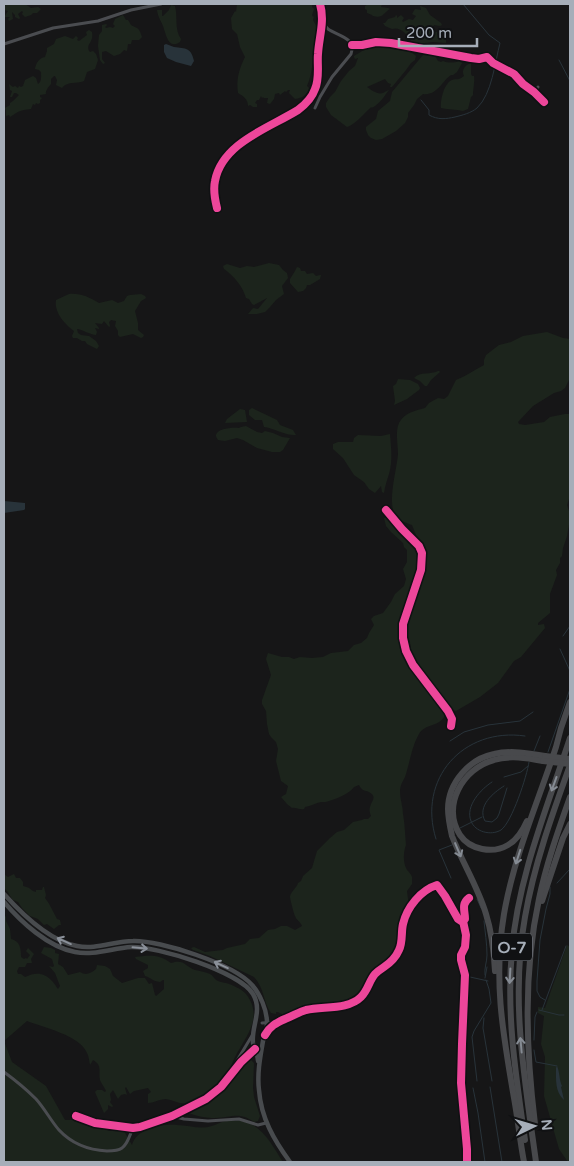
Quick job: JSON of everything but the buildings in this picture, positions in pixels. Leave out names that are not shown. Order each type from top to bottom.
[{"type":"highway","points":[[570,702],[561,728],[556,740],[529,816],[517,837],[508,845],[491,850],[475,847],[462,838],[455,826],[454,804],[458,789],[466,776],[472,771],[487,762],[502,758],[544,758],[570,759]]},
{"type":"highway","points":[[524,1162],[499,1002],[500,940],[513,871],[561,728]]},
{"type":"highway","name":"O-7","points":[[528,1162],[511,1028],[510,984],[512,950],[518,905],[529,862],[570,738]]},
{"type":"highway","points":[[504,1042],[500,1029],[490,927],[486,912],[452,836],[448,817],[449,800],[454,784],[465,770],[480,759],[494,754],[524,753],[570,765]]},
{"type":"highway","name":"O-7","points":[[536,1162],[519,1023],[518,982],[520,950],[524,918],[533,878],[544,839],[570,765]]},
{"type":"highway","points":[[540,1162],[531,1086],[528,1012],[530,950],[539,899],[549,860],[570,797]]},
{"type":"highway","points":[[528,1012],[540,910],[562,838],[570,824]]},
{"type":"main road","points":[[4,894],[38,927],[69,944],[86,946],[133,941],[150,942],[201,956],[239,973],[251,983],[259,994],[265,1012],[259,1068],[261,1104],[266,1123],[290,1162]]},
{"type":"main road","points":[[4,902],[37,933],[68,950],[85,953],[132,947],[148,948],[200,963],[237,980],[254,994],[257,1003],[257,1019],[253,1043],[259,1068]]},
{"type":"main road","points":[[263,1036],[257,1039],[255,1031],[259,1024],[265,1025]]},
{"type":"main road","points":[[255,1049],[263,1036]]},
{"type":"street","points":[[4,44],[53,28],[98,21],[161,4]]},
{"type":"street","points":[[217,208],[214,190],[215,182],[224,159],[246,140],[298,110],[313,94],[317,84],[322,22],[320,4]]},
{"type":"street","points":[[315,108],[332,76],[353,49],[349,40],[327,28],[322,22]]},
{"type":"street","points":[[352,44],[391,43],[472,58],[487,57],[498,66],[514,74],[544,102]]},
{"type":"street","points":[[531,90],[536,90],[538,87]]},
{"type":"street","points":[[386,510],[421,550],[421,570],[403,624],[404,645],[408,657],[448,711],[452,719],[451,726]]},
{"type":"street","points":[[263,1036],[278,1022],[302,1011],[355,1002],[366,991],[375,975],[396,955],[401,944],[404,920],[410,908],[420,895],[431,887],[437,885],[446,896],[458,919],[463,921]]},
{"type":"street","points":[[467,1162],[461,1083],[465,975],[461,955],[465,947],[466,935],[463,921],[465,918],[464,904],[468,898]]},
{"type":"street","points":[[265,1025],[278,1022]]},
{"type":"street","points":[[232,1073],[235,1064],[255,1031]]},
{"type":"street","points":[[76,1116],[95,1123],[140,1128],[172,1116],[206,1099],[221,1087],[255,1049]]},
{"type":"street","points":[[249,1054],[257,1054]]},
{"type":"street","points":[[4,1072],[38,1101],[60,1132],[77,1144],[96,1150],[118,1150],[127,1143],[134,1128]]},
{"type":"street","points":[[172,1116],[208,1121],[239,1119],[258,1125],[266,1123]]},
{"type":"shaded area","points":[[4,4],[25,4],[31,8],[38,7],[41,9],[37,13],[25,17],[22,11],[18,14],[19,19],[12,12],[13,19],[9,21],[10,17],[4,17],[8,11],[4,10]]},
{"type":"shaded area","points":[[237,4],[312,4],[314,9],[312,15],[314,16],[316,32],[307,86],[309,88],[304,96],[295,99],[289,93],[290,90],[288,90],[280,95],[279,93],[275,94],[270,104],[267,103],[268,98],[262,98],[261,96],[255,103],[257,107],[253,107],[248,106],[246,100],[238,93],[238,75],[245,57],[237,34],[232,29],[231,18],[236,12]]},
{"type":"shaded area","points":[[368,4],[382,4],[381,7],[390,9],[381,16],[376,17],[367,13],[365,6]]},
{"type":"shaded area","points":[[171,5],[175,6],[177,27],[181,39],[176,44],[170,43],[168,40],[157,10],[162,10],[163,16]]},
{"type":"shaded area","points":[[420,6],[426,8],[430,15],[441,23],[442,25],[434,25],[431,29],[433,32],[437,32],[439,36],[447,32],[446,43],[414,42],[401,30],[392,29],[383,23],[396,15],[397,18],[401,15],[404,18],[403,22],[409,19],[413,20],[416,16],[412,14],[415,9],[421,10]]},
{"type":"shaded area","points":[[123,15],[131,25],[139,30],[142,37],[139,40],[132,40],[131,44],[128,44],[127,51],[124,50],[120,54],[114,56],[106,51],[102,52],[102,59],[105,63],[103,64],[100,60],[98,46],[102,25],[106,24],[106,28],[113,28],[115,26],[113,24],[115,19]]},
{"type":"shaded area","points":[[89,30],[92,32],[92,36],[88,46],[89,51],[93,51],[96,54],[98,60],[95,69],[87,72],[84,81],[69,84],[62,88],[56,85],[57,80],[54,76],[51,79],[51,84],[46,94],[40,95],[42,98],[40,103],[33,104],[31,109],[21,111],[10,117],[9,115],[6,116],[5,108],[19,95],[14,93],[10,97],[12,91],[9,84],[13,87],[21,87],[25,80],[33,76],[38,84],[41,80],[41,72],[35,69],[35,67],[39,60],[45,57],[47,48],[54,44],[56,39],[65,36],[73,39],[76,36],[79,41],[87,35],[86,32]]},
{"type":"shaded area","points":[[375,44],[410,52],[416,56],[415,60],[392,87],[390,87],[391,84],[385,79],[367,87],[379,93],[389,90],[377,104],[347,127],[331,115],[326,107],[326,103],[341,81],[355,66],[358,58],[355,59],[354,56],[368,45]]},
{"type":"shaded area","points":[[164,45],[190,51],[194,61],[191,66],[167,58],[164,52]]},
{"type":"shaded area","points":[[423,55],[435,56],[441,62],[459,61],[462,63],[457,72],[451,75],[436,90],[432,93],[423,94],[417,99],[408,113],[405,123],[396,131],[382,139],[376,140],[371,138],[366,127],[376,119],[378,111],[390,101],[392,92]]},
{"type":"shaded area","points":[[471,63],[471,74],[474,76],[474,83],[473,95],[468,109],[463,111],[441,108],[442,97],[449,82],[464,76],[464,68]]},
{"type":"shaded area","points":[[269,263],[279,265],[287,273],[288,278],[282,286],[284,294],[265,312],[248,314],[253,308],[258,309],[267,298],[254,305],[252,304],[246,298],[238,282],[223,266],[227,264],[240,268]]},
{"type":"shaded area","points":[[297,267],[307,274],[321,275],[320,279],[307,285],[303,291],[298,292],[290,283],[290,279]]},
{"type":"shaded area","points":[[69,294],[84,296],[99,303],[112,300],[118,303],[124,301],[130,295],[141,294],[145,296],[146,298],[141,301],[135,311],[138,330],[144,335],[143,337],[141,338],[133,334],[120,337],[115,326],[116,321],[111,320],[109,327],[104,321],[102,324],[95,323],[99,328],[95,328],[96,335],[77,329],[81,335],[89,336],[96,341],[99,346],[97,349],[85,341],[73,338],[74,331],[61,318],[56,305],[56,300]]},
{"type":"shaded area","points":[[547,332],[570,339],[570,378],[565,388],[533,406],[518,422],[525,425],[544,422],[550,417],[570,414],[570,484],[567,505],[570,519],[562,556],[556,570],[557,575],[550,594],[550,613],[538,623],[538,625],[544,624],[545,628],[521,657],[514,661],[498,683],[480,697],[456,711],[452,710],[415,661],[406,632],[406,622],[418,593],[426,549],[416,535],[412,525],[397,517],[392,506],[392,492],[398,454],[398,427],[401,419],[407,414],[425,408],[429,403],[438,398],[444,399],[448,396],[456,380],[484,365],[486,355],[499,345],[523,336]]},
{"type":"shaded area","points":[[439,371],[427,386],[414,378],[420,375]]},
{"type":"shaded area","points":[[398,379],[410,380],[418,384],[420,388],[407,399],[394,405],[393,386]]},
{"type":"shaded area","points":[[252,408],[277,420],[280,425],[293,430],[296,435],[264,427],[262,420],[255,420],[249,415],[249,410]]},
{"type":"shaded area","points":[[240,409],[245,410],[247,422],[225,423],[227,419]]},
{"type":"shaded area","points":[[246,426],[257,432],[262,433],[265,431],[290,438],[283,450],[272,452],[257,448],[237,438],[225,441],[218,440],[216,437],[219,431]]},
{"type":"shaded area","points":[[390,434],[391,459],[389,474],[384,493],[381,486],[375,493],[354,475],[343,458],[333,449],[333,444],[353,442],[354,438],[358,435],[381,436]]},
{"type":"shaded area","points":[[4,501],[25,503],[25,509],[4,513]]},
{"type":"shaded area","points":[[387,517],[399,533],[415,548],[420,557],[400,622],[399,637],[401,651],[406,662],[445,714],[441,721],[425,728],[419,734],[400,789],[406,845],[404,861],[412,877],[412,884],[407,891],[409,907],[400,925],[397,943],[392,954],[370,974],[362,992],[351,1000],[319,1005],[312,1004],[289,1015],[278,1012],[276,1014],[271,1013],[260,986],[254,977],[191,948],[194,947],[205,952],[223,950],[245,944],[250,939],[259,938],[268,930],[281,926],[287,926],[295,930],[302,926],[294,915],[290,895],[303,876],[312,868],[317,851],[337,832],[344,830],[353,822],[368,819],[371,816],[370,809],[373,796],[359,785],[339,797],[305,807],[304,809],[292,808],[287,804],[281,797],[286,794],[288,786],[281,781],[276,761],[278,749],[276,742],[269,734],[266,711],[262,700],[271,675],[266,659],[268,653],[294,659],[300,657],[323,657],[331,653],[348,651],[354,645],[361,643],[367,638],[374,625],[371,619],[383,613],[395,594],[404,586],[406,579],[403,569],[407,562],[407,550],[403,543],[386,526],[384,518]]},
{"type":"shaded area","points":[[4,874],[8,877],[14,874],[16,878],[20,878],[23,882],[23,886],[35,892],[36,890],[42,890],[44,887],[45,898],[57,919],[60,920],[61,925],[54,929],[30,916],[18,902],[12,899],[4,888]]},
{"type":"shaded area","points":[[4,914],[10,929],[11,939],[19,945],[21,957],[27,959],[30,955],[26,951],[28,948],[34,954],[31,959],[32,963],[27,963],[25,967],[19,967],[18,974],[25,977],[33,974],[43,975],[50,979],[58,989],[60,986],[55,973],[49,966],[54,966],[52,959],[41,953],[44,947],[51,948],[55,950],[55,953],[59,954],[58,964],[63,967],[68,975],[92,972],[96,969],[97,965],[105,966],[122,983],[145,978],[149,984],[152,983],[156,996],[164,989],[164,980],[157,982],[145,976],[143,971],[148,968],[148,965],[135,957],[154,956],[171,963],[182,962],[195,970],[210,974],[217,981],[242,990],[251,1002],[253,1019],[248,1034],[230,1070],[215,1087],[193,1102],[180,1103],[166,1099],[148,1103],[148,1094],[151,1092],[148,1088],[134,1091],[130,1094],[126,1087],[127,1095],[121,1095],[118,1099],[113,1090],[110,1094],[110,1102],[113,1106],[108,1105],[108,1109],[104,1113],[95,1092],[97,1090],[106,1091],[100,1080],[99,1067],[93,1060],[90,1065],[88,1054],[77,1042],[61,1033],[27,1021],[4,1041]]},
{"type":"shaded area","points":[[567,945],[570,947],[570,1162],[568,1162],[559,1149],[544,1096],[545,1057],[541,1044],[544,1016],[538,1013],[538,1007],[545,1008]]},
{"type":"shaded area","points":[[4,1041],[12,1062],[46,1086],[65,1120],[78,1120],[110,1131],[124,1131],[132,1145],[135,1139],[144,1131],[157,1126],[204,1127],[225,1121],[243,1121],[260,1130],[283,1162],[4,1162]]},
{"type":"shaded area","points":[[251,1060],[254,1063],[253,1088],[260,1116],[258,1121],[254,1122],[239,1116],[212,1118],[188,1113],[220,1092],[233,1079],[244,1063]]},
{"type":"shaded area","points":[[557,1066],[559,1071],[564,1100],[557,1086]]},
{"type":"waterway","points":[[421,100],[429,110],[429,115],[436,118],[452,118],[477,108],[490,86],[500,43],[489,35],[463,4]]},
{"type":"waterway","points":[[559,60],[570,81]]},
{"type":"waterway","points":[[563,636],[570,626]]},
{"type":"waterway","points":[[560,649],[570,671]]},
{"type":"waterway","points":[[548,752],[570,689]]},
{"type":"waterway","points":[[450,741],[464,732],[488,725],[520,721],[533,712]]},
{"type":"waterway","points":[[436,839],[432,817],[433,796],[439,778],[450,762],[465,749],[482,740],[503,735],[525,736]]},
{"type":"waterway","points":[[534,751],[540,736]]},
{"type":"waterway","points":[[492,782],[475,799],[470,810],[473,825],[488,833],[501,830],[510,818],[522,788],[529,762]]},
{"type":"waterway","points":[[504,777],[521,772],[528,766]]},
{"type":"waterway","points":[[504,786],[487,800],[483,810],[485,821],[492,822],[497,818],[507,788]]},
{"type":"waterway","points":[[460,828],[482,817]]},
{"type":"waterway","points":[[451,878],[439,850],[452,845]]},
{"type":"waterway","points":[[557,883],[570,869]]},
{"type":"waterway","points":[[545,1000],[540,997],[537,991],[537,981],[540,940],[550,887]]},
{"type":"waterway","points":[[477,899],[481,908]]},
{"type":"waterway","points":[[484,921],[487,955],[485,975]]},
{"type":"waterway","points":[[542,1010],[566,946]]},
{"type":"waterway","points":[[485,978],[487,967]]},
{"type":"waterway","points":[[470,977],[488,981]]},
{"type":"waterway","points":[[477,1081],[472,1037],[491,1003],[486,980]]},
{"type":"waterway","points":[[539,1010],[564,1015]]},
{"type":"waterway","points":[[534,1040],[537,1012]]},
{"type":"waterway","points":[[484,1018],[483,1028],[492,1081]]},
{"type":"waterway","points":[[534,1050],[536,1062],[557,1066]]},
{"type":"waterway","points":[[490,1087],[502,1162]]},
{"type":"waterway","points":[[473,1088],[485,1162]]},
{"type":"cycle path","points":[[217,208],[214,191],[215,181],[219,168],[227,156],[248,138],[298,110],[314,92],[317,85],[322,23],[320,4]]},
{"type":"cycle path","points":[[352,45],[376,42],[391,43],[471,58],[487,57],[493,63],[514,74],[544,102]]},
{"type":"cycle path","points":[[386,510],[419,546],[422,553],[421,570],[403,624],[403,638],[406,651],[413,665],[448,711],[452,719],[451,726]]},
{"type":"cycle path","points":[[265,1035],[276,1023],[306,1010],[343,1006],[361,997],[375,974],[391,962],[398,953],[401,944],[402,927],[408,911],[420,895],[431,887],[437,885],[461,921],[465,919],[464,905],[469,898]]},
{"type":"cycle path","points":[[463,921],[466,935],[465,947],[461,955],[465,975],[461,1083],[467,1162]]},
{"type":"cycle path","points":[[76,1116],[95,1123],[133,1128],[172,1116],[206,1099],[221,1087],[241,1062],[255,1049]]}]
